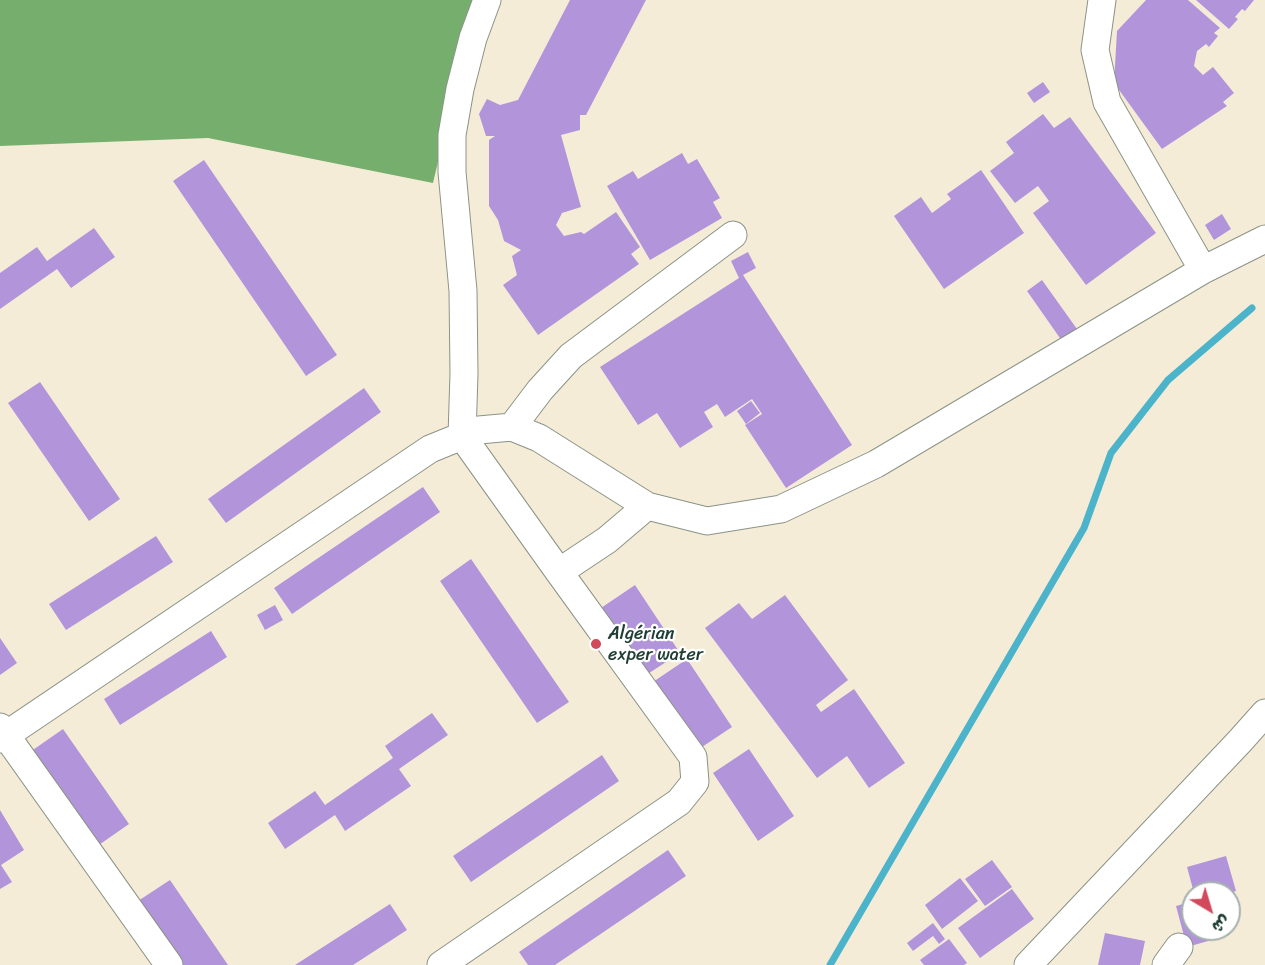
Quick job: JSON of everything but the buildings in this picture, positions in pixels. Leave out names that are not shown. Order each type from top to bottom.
[{"type":"street","points":[[441,965],[679,802],[695,782],[693,757],[462,436],[463,291],[452,172],[452,135],[472,38],[487,0]]},
{"type":"street","points":[[1102,0],[1095,50],[1107,102],[1203,270]]},
{"type":"street","points":[[512,428],[540,390],[571,356],[733,235]]},
{"type":"street","points":[[169,965],[2,734],[430,450],[479,430],[512,428],[539,438],[647,506],[707,521],[781,509],[876,464],[1203,270],[1265,239]]},
{"type":"street","points":[[559,572],[608,540],[647,506]]},
{"type":"street","points":[[1028,965],[1265,713]]},
{"type":"green space","points":[[0,0],[476,0],[433,183],[208,138],[0,146]]},
{"type":"waterway","points":[[830,965],[1084,528],[1111,453],[1168,380],[1252,308]]},
{"type":"place","name":"Algérian exper water","points":[[596,644]]}]
